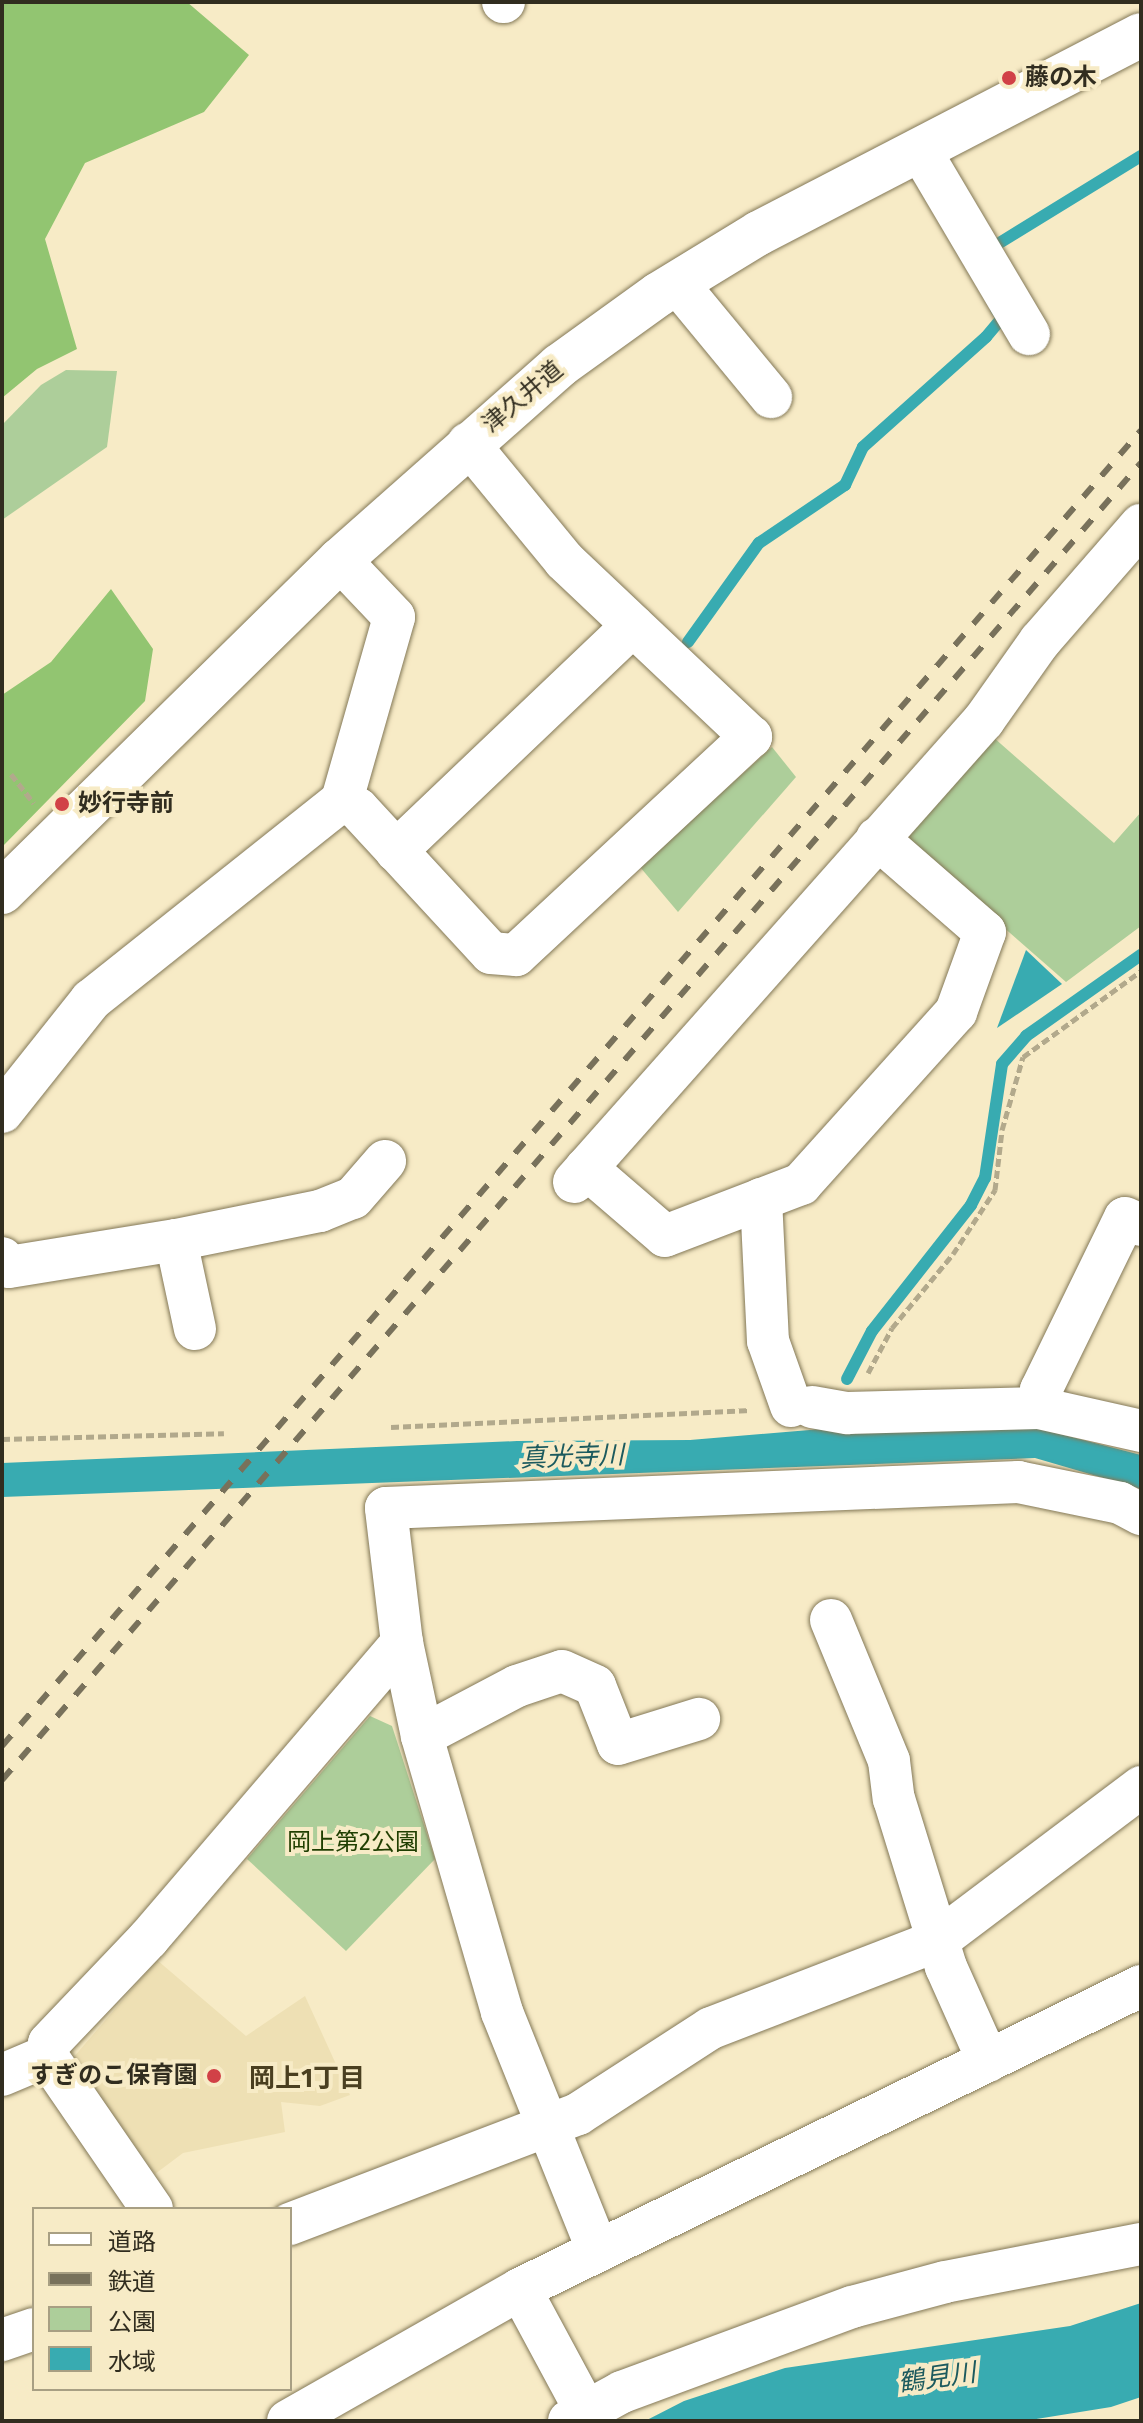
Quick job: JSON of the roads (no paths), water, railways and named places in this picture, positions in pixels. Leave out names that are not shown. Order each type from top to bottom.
[{"type":"main road","name":"津久井道","points":[[2,892],[340,560],[468,443],[559,366],[677,283],[759,233],[1141,35]]},
{"type":"street","points":[[920,150],[1029,334]]},
{"type":"street","points":[[677,283],[771,397]]},
{"type":"street","points":[[342,800],[358,809],[491,953],[516,955],[751,737],[564,560],[468,443]]},
{"type":"street","points":[[877,838],[986,939],[956,1012],[801,1184],[665,1236],[580,1175],[877,838],[984,720],[1040,641],[1141,525]]},
{"type":"street","points":[[2,1112],[91,1000],[342,800],[394,617],[340,560]]},
{"type":"street","points":[[396,851],[633,625]]},
{"type":"street","points":[[4,1266],[176,1240],[320,1211],[353,1198],[385,1161]]},
{"type":"street","points":[[761,1199],[768,1341],[817,1409],[1039,1408],[1141,1431]]},
{"type":"street","points":[[1039,1408],[1041,1390],[1125,1218],[1141,1225]]},
{"type":"street","points":[[176,1240],[195,1329]]},
{"type":"street","points":[[598,2251],[545,2127],[502,2012],[422,1736],[402,1643],[386,1508],[1018,1482],[1120,1503],[1141,1514]]},
{"type":"street","points":[[831,1620],[889,1761],[894,1799],[937,1941],[988,2061]]},
{"type":"street","points":[[151,2207],[47,2056],[49,2043],[149,1938],[402,1643]]},
{"type":"street","points":[[422,1736],[517,1686],[562,1671],[595,1686],[618,1744],[699,1719]]},
{"type":"street","points":[[292,2223],[578,2114],[711,2028],[937,1941],[1141,1787]]},
{"type":"street","points":[[288,2408],[520,2289],[1141,1986]]},
{"type":"street","points":[[2,2075],[47,2056]]},
{"type":"street","points":[[520,2289],[582,2418],[716,2354],[852,2307],[945,2282],[1141,2244]]},
{"type":"street","points":[[2,2340],[32,2330]]},
{"type":"water","points":[[1026,950],[1062,984],[997,1028]]},
{"type":"water","name":"真光寺川","points":[[869,1425],[1033,1427],[1141,1455],[1141,1489],[1035,1458],[2,1497],[2,1463],[517,1441],[690,1440]]},
{"type":"water","name":"鶴見川","points":[[1141,2303],[1141,2397],[1111,2407],[1024,2421],[645,2421],[684,2401],[785,2368],[1070,2326]]},
{"type":"waterway","points":[[1001,242],[1141,156]]},
{"type":"waterway","points":[[688,642],[759,543],[845,485],[863,447],[986,337],[1002,318],[996,309]]},
{"type":"waterway","points":[[847,1379],[872,1331],[971,1205],[985,1178],[1002,1064],[1026,1036],[1141,955]]},
{"type":"railway","points":[[2,1746],[1141,430]]},
{"type":"railway","points":[[2,1780],[1141,463]]},
{"type":"place","name":"藤の木","points":[[1009,78]]},
{"type":"place","name":"妙行寺前","points":[[62,804]]},
{"type":"place","name":"すぎのこ保育園","points":[[214,2076]]},
{"type":"district","name":"岡上1丁目","points":[[307,2079]]},
{"type":"park label","name":"岡上第2公園","points":[[353,1843]]}]
